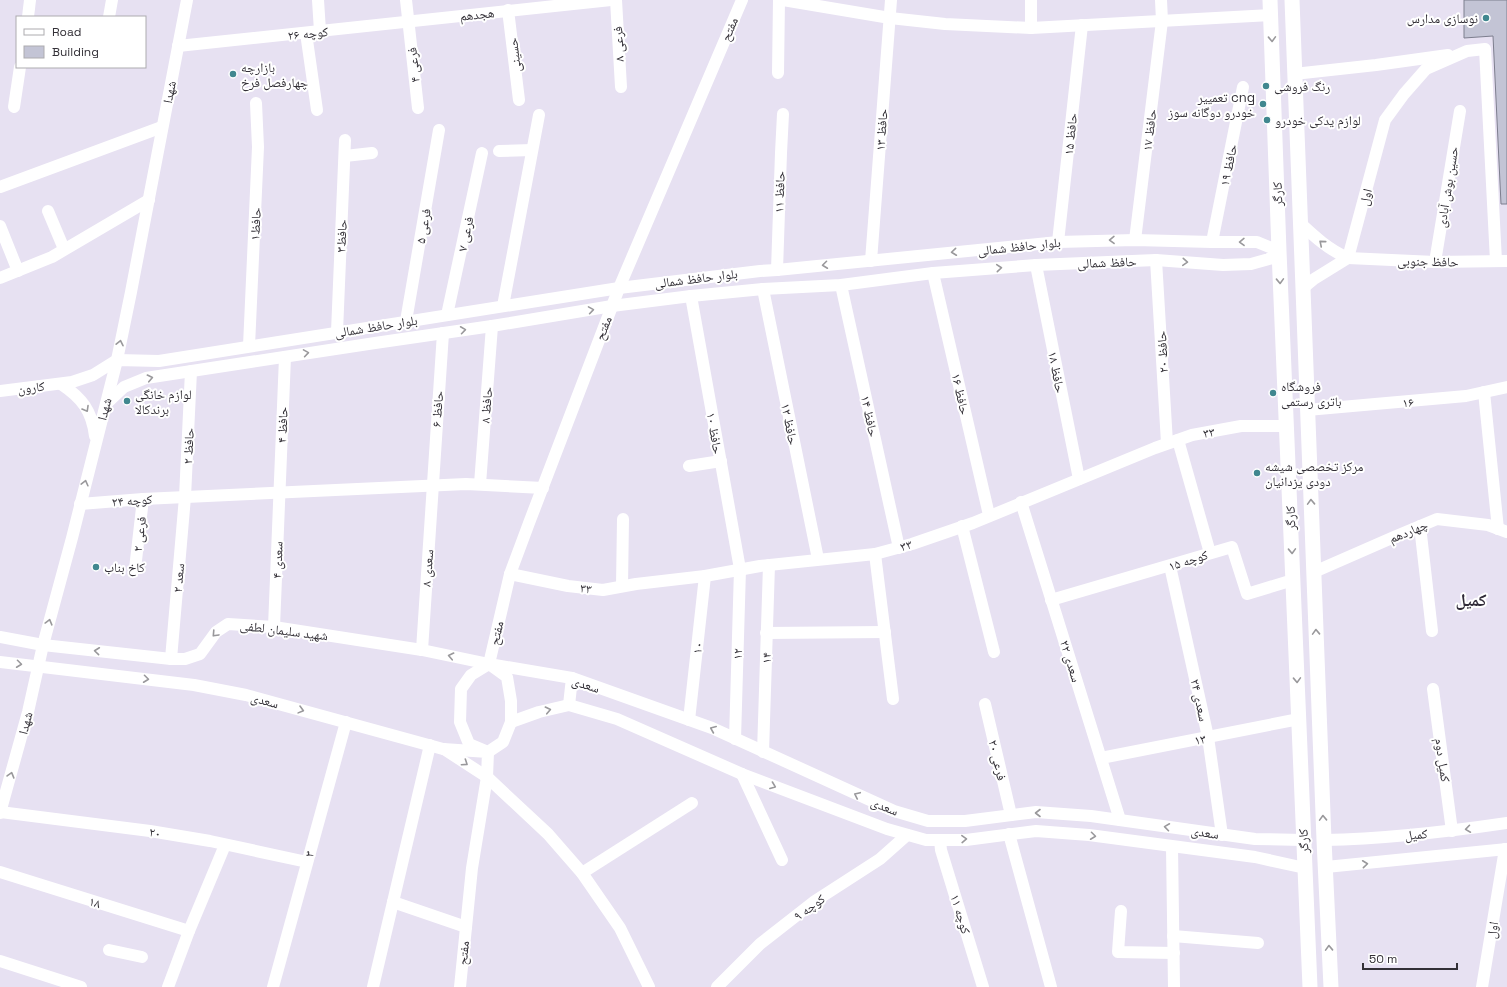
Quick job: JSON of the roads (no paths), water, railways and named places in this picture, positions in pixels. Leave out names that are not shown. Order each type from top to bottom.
[{"type":"main road","name":"کارگر","points":[[1292,0],[1302,290],[1331,987]]},
{"type":"main road","name":"کارگر","points":[[1270,7],[1310,987]]},
{"type":"main road","points":[[1303,840],[1324,840]]},
{"type":"main road","points":[[1305,868],[1326,867]]},
{"type":"street","points":[[28,16],[30,0]]},
{"type":"street","points":[[109,16],[112,0]]},
{"type":"street","name":"شهدا","points":[[0,812],[28,712],[43,645],[117,360],[187,0]]},
{"type":"street","points":[[318,0],[320,31]]},
{"type":"street","name":"فرعی ۴","points":[[406,0],[418,108]]},
{"type":"street","name":"هجدهم","points":[[438,18],[610,0]]},
{"type":"street","name":"فرعی ۸","points":[[616,0],[621,87]]},
{"type":"street","name":"مفتح","points":[[489,664],[510,574],[542,488],[619,288],[742,0]]},
{"type":"street","points":[[778,73],[780,0]]},
{"type":"street","points":[[784,0],[890,18],[945,24],[1031,28],[1162,21],[1270,7]]},
{"type":"street","name":"حافظ ۱۳","points":[[871,261],[891,0]]},
{"type":"street","points":[[1031,0],[1031,28]]},
{"type":"street","name":"حافظ ۱۷","points":[[1135,240],[1162,21],[1161,0]]},
{"type":"street","name":"حسینی","points":[[508,10],[519,100]]},
{"type":"street","name":"کوچه ۲۶","points":[[178,46],[438,18]]},
{"type":"street","name":"حافظ ۱۵","points":[[1058,242],[1082,25]]},
{"type":"street","points":[[306,33],[317,110]]},
{"type":"street","points":[[1294,74],[1376,65],[1484,49],[1502,261]]},
{"type":"street","name":"اول","points":[[1348,258],[1385,120],[1404,94],[1426,69],[1467,51]]},
{"type":"street","points":[[14,107],[20,68]]},
{"type":"street","name":"حافظ ۱۹","points":[[1212,242],[1243,87]]},
{"type":"street","name":"حافظ۱","points":[[249,346],[258,147],[256,103]]},
{"type":"street","name":"حسین بوش آبادی","points":[[1435,262],[1460,111]]},
{"type":"street","name":"حافظ ۱۱","points":[[777,270],[780,153],[783,114]]},
{"type":"street","points":[[503,306],[539,116]]},
{"type":"street","points":[[0,187],[162,127]]},
{"type":"street","name":"فرعی ۵","points":[[406,321],[439,130]]},
{"type":"street","name":"حافظ۳","points":[[336,332],[345,140]]},
{"type":"street","points":[[498,151],[532,150]]},
{"type":"street","name":"فرعی ۷","points":[[447,315],[482,152]]},
{"type":"street","points":[[345,156],[372,153]]},
{"type":"street","points":[[0,278],[52,257],[149,200]]},
{"type":"street","points":[[48,211],[64,249]]},
{"type":"street","name":"حافظ جنوبی","points":[[1300,222],[1325,246],[1348,258],[1435,262],[1502,261]]},
{"type":"street","points":[[0,226],[18,271]]},
{"type":"street","name":"بلوار حافظ شمالی","points":[[117,360],[159,361],[619,288],[696,278],[1058,242],[1135,240],[1256,242],[1279,251]]},
{"type":"street","name":"حافظ شمالی","points":[[932,273],[1036,265],[1156,260],[1223,265],[1251,264],[1269,258],[1279,251]]},
{"type":"street","points":[[1302,290],[1314,279],[1348,258]]},
{"type":"street","name":"حافظ ۲۰","points":[[1156,260],[1172,442],[1210,552]]},
{"type":"street","name":"حافظ ۱۸","points":[[1036,265],[1078,479]]},
{"type":"street","name":"بلوار حافظ شمالی","points":[[106,404],[124,387],[146,378],[492,326],[612,306],[763,289],[841,285],[932,273]]},
{"type":"street","name":"حافظ ۱۶","points":[[932,273],[989,516]]},
{"type":"street","name":"حافظ ۱۴","points":[[841,285],[899,548]]},
{"type":"street","name":"حافظ ۱۲","points":[[763,289],[818,559]]},
{"type":"street","name":"حافظ ۱۰","points":[[691,296],[740,569]]},
{"type":"street","name":"حافظ ۸","points":[[480,484],[492,326]]},
{"type":"street","name":"حافظ ۶","points":[[432,485],[443,333]]},
{"type":"street","name":"حافظ ۴","points":[[280,492],[285,357]]},
{"type":"street","name":"کارون","points":[[0,391],[62,384],[93,375],[117,360]]},
{"type":"street","name":"حافظ ۲","points":[[185,497],[191,371]]},
{"type":"street","name":"کارون","points":[[62,384],[76,394],[87,408],[94,425],[95,442]]},
{"type":"street","name":"۱۶","points":[[1307,410],[1459,396],[1507,387]]},
{"type":"street","points":[[1484,392],[1502,530]]},
{"type":"street","name":"۳۳","points":[[510,574],[568,586],[603,590],[622,586],[705,576],[769,565],[875,554],[899,548],[989,516],[1020,502],[1192,435],[1241,426],[1286,426]]},
{"type":"street","points":[[689,466],[720,462]]},
{"type":"street","name":"کوچه ۲۴","points":[[80,504],[143,499],[432,485],[480,484],[542,488]]},
{"type":"street","name":"سعدی ۸","points":[[422,650],[432,485]]},
{"type":"street","name":"سعدی ۴","points":[[274,627],[280,492]]},
{"type":"street","name":"سعد ۲","points":[[171,659],[185,497]]},
{"type":"street","name":"فرعی ۲","points":[[135,568],[143,499]]},
{"type":"street","name":"سعدی ۲۲","points":[[1020,502],[1120,820]]},
{"type":"street","points":[[622,586],[623,519]]},
{"type":"street","name":"چهاردهم","points":[[1314,572],[1437,519],[1488,525],[1502,530]]},
{"type":"street","points":[[962,526],[994,652]]},
{"type":"street","points":[[1420,526],[1432,631]]},
{"type":"street","name":"کوچه ۱۵","points":[[1051,600],[1170,566],[1210,552],[1232,547],[1247,594],[1293,580]]},
{"type":"street","points":[[875,554],[893,699]]},
{"type":"street","name":"۱۴","points":[[763,752],[769,565]]},
{"type":"street","name":"سعدی ۲۴","points":[[1170,566],[1208,738],[1222,835]]},
{"type":"street","name":"۱۲","points":[[735,739],[740,569]]},
{"type":"street","name":"۱۰","points":[[689,720],[705,576]]},
{"type":"street","name":"شهید سلیمان لطفی","points":[[0,637],[43,645],[171,659],[185,659],[200,654],[216,632],[228,624],[274,627],[422,650],[489,664]]},
{"type":"street","points":[[766,633],[884,632]]},
{"type":"street","name":"سعدی","points":[[0,662],[194,685],[246,695],[443,749],[488,752]]},
{"type":"street","points":[[489,664],[507,677],[511,701],[511,722],[503,742],[488,752],[469,744],[460,722],[461,689],[471,675],[489,664]]},
{"type":"street","name":"سعدی","points":[[489,664],[572,678],[689,720],[735,739],[894,811],[928,821],[965,821],[1036,812],[1091,816],[1255,839],[1303,840]]},
{"type":"street","points":[[570,705],[572,678]]},
{"type":"street","name":"کمیل دوم","points":[[1433,689],[1452,831]]},
{"type":"street","name":"فرعی ۲۰","points":[[985,704],[1011,815]]},
{"type":"street","name":"سعدی","points":[[511,722],[539,712],[570,705],[617,719],[742,774],[887,829],[926,840],[966,840],[1036,831],[1089,835],[1255,857],[1305,868]]},
{"type":"street","name":"۱۳","points":[[1101,758],[1299,719]]},
{"type":"street","name":"۳","points":[[273,987],[346,722]]},
{"type":"street","points":[[373,987],[430,745]]},
{"type":"street","points":[[443,749],[487,777],[548,834],[582,873],[620,928],[647,982],[655,987]]},
{"type":"street","name":"مفتح","points":[[460,987],[472,868],[487,777],[488,752]]},
{"type":"street","points":[[742,774],[782,860]]},
{"type":"street","points":[[582,873],[692,804]]},
{"type":"street","name":"۲۰","points":[[0,812],[150,832],[225,844],[307,862]]},
{"type":"street","name":"کمیل","points":[[1324,840],[1356,839],[1452,831],[1507,823]]},
{"type":"street","name":"کوچه ۹","points":[[717,987],[760,944],[815,902],[880,859],[907,834]]},
{"type":"street","points":[[1009,834],[1051,987]]},
{"type":"street","points":[[1255,839],[1262,848],[1261,854],[1255,857]]},
{"type":"street","name":"کوچه ۱۱","points":[[940,840],[941,850],[983,987]]},
{"type":"street","points":[[168,987],[189,931],[225,844]]},
{"type":"street","points":[[1172,847],[1174,987]]},
{"type":"street","name":"اول","points":[[1482,987],[1506,849]]},
{"type":"street","name":"کمیل","points":[[1326,867],[1506,849]]},
{"type":"street","name":"۱۸","points":[[0,872],[189,931]]},
{"type":"street","points":[[393,902],[466,927]]},
{"type":"street","points":[[1121,911],[1118,952],[1174,953]]},
{"type":"street","points":[[1173,936],[1258,943]]},
{"type":"street","points":[[109,950],[142,957]]},
{"type":"street","points":[[0,961],[48,982],[81,987]]},
{"type":"place","name":"نوسازی مدارس","points":[[1486,18]]},
{"type":"place","name":"بازارچه چهارفصل فرخ","points":[[233,74]]},
{"type":"place","name":"رنگ فروشی","points":[[1266,86]]},
{"type":"place","name":"تعمییر cng خودرو دوگانه سوز","points":[[1263,104]]},
{"type":"place","name":"لوازم یدکی خودرو","points":[[1267,120]]},
{"type":"place","name":"فروشگاه باتری رستمی","points":[[1273,393]]},
{"type":"place","name":"لوازم خانگی برندکالا","points":[[127,401]]},
{"type":"place","name":"مرکز تخصصی شیشه دودی یزدانیان","points":[[1257,473]]},
{"type":"place","name":"کاخ بناب","points":[[96,567]]},
{"type":"district","name":"کمیل","points":[[1471,600]]}]
